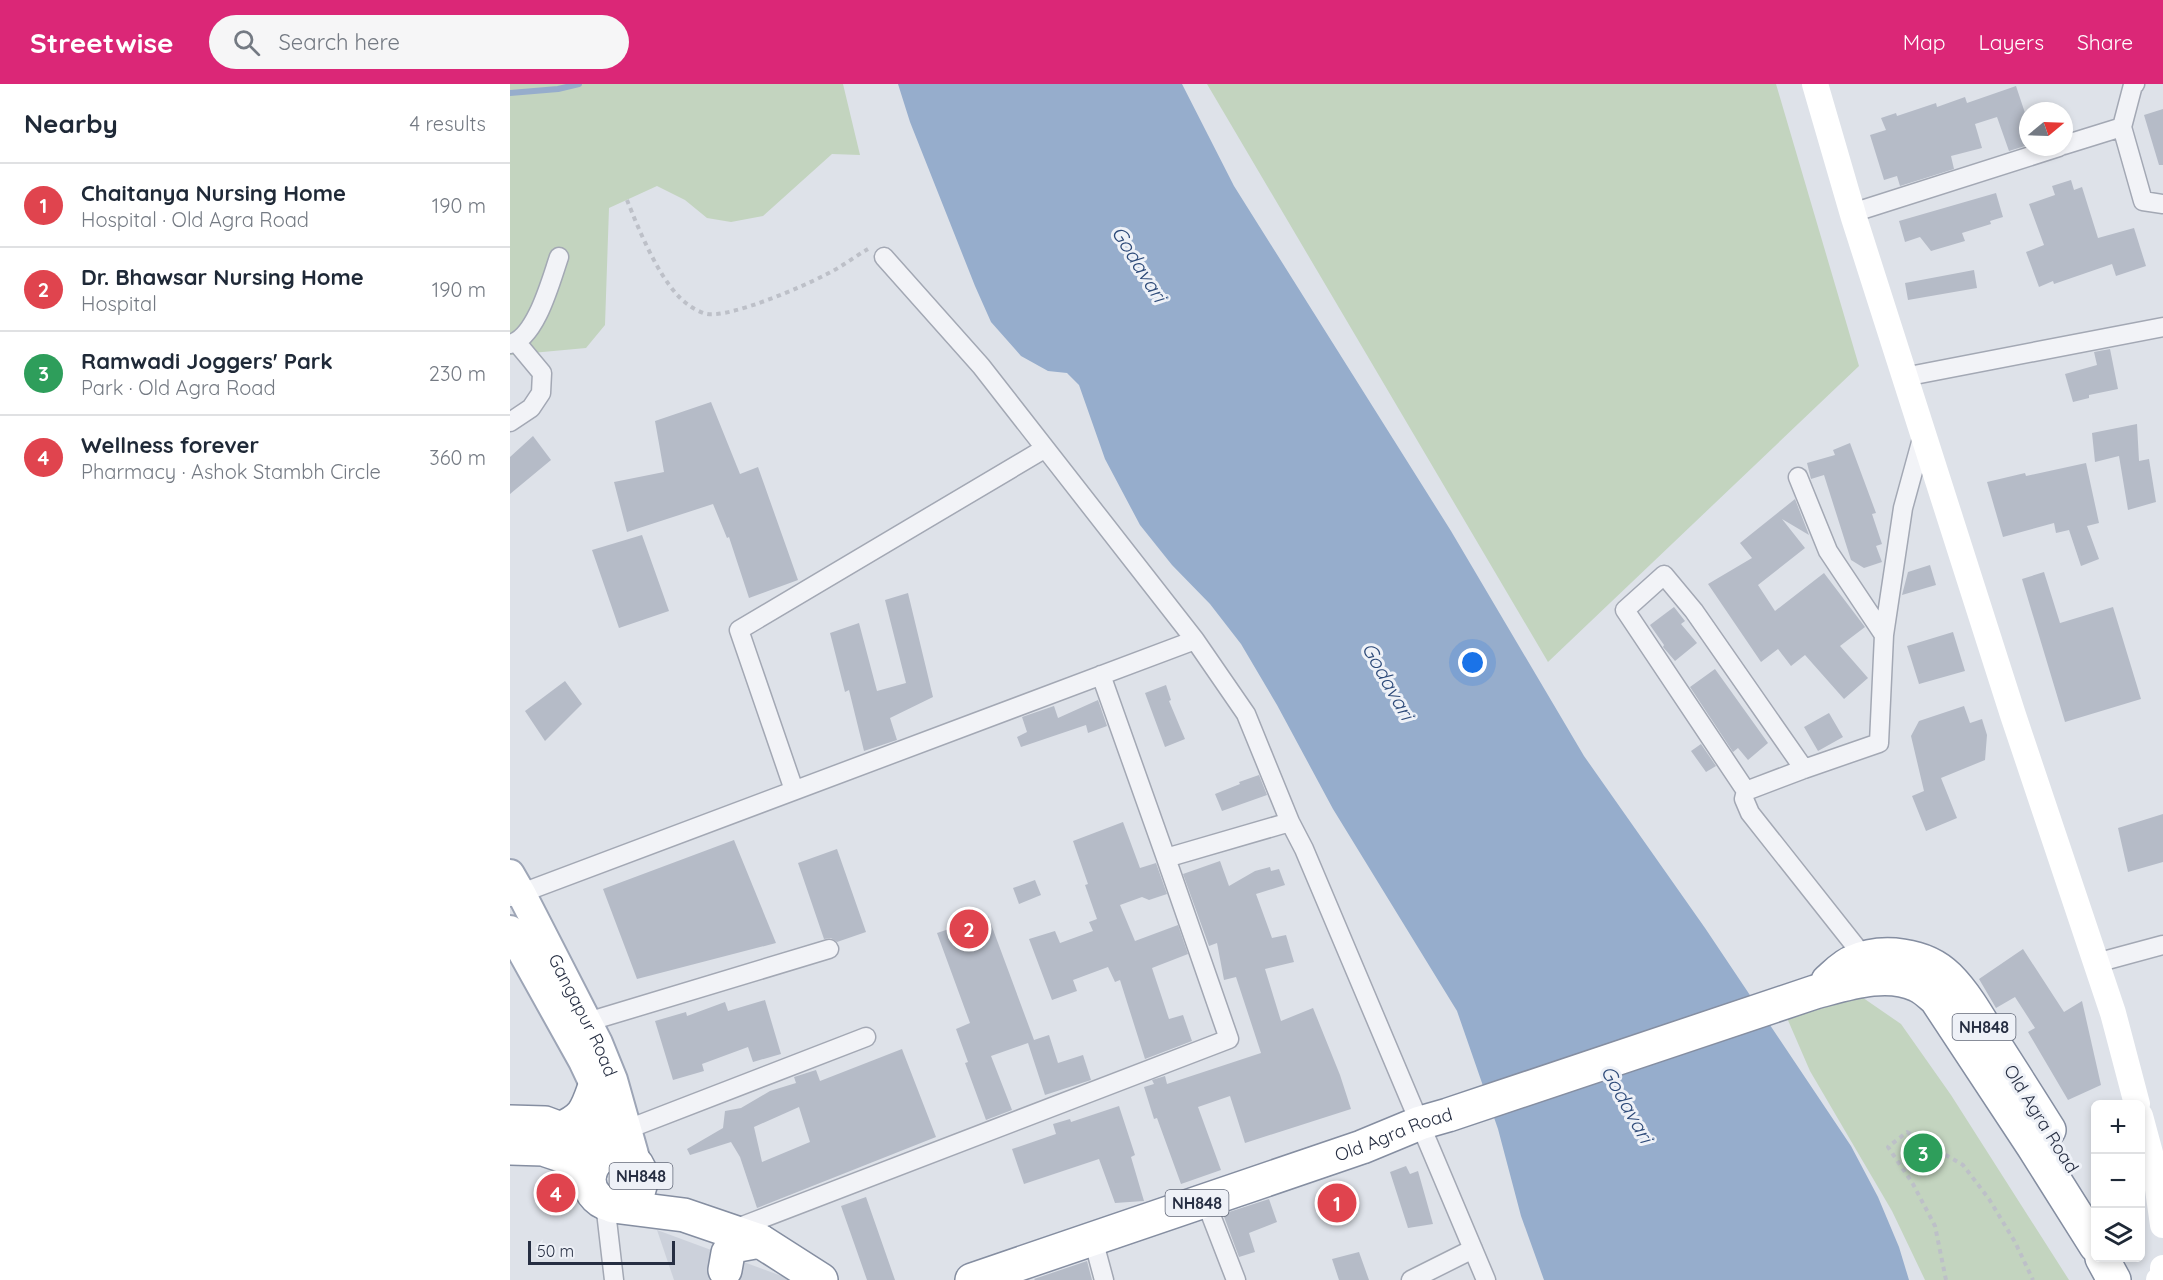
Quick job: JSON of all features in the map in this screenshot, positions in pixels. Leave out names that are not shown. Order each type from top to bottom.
[{"type":"highway","name":"Old Agra Road","points":[[1815,992],[1850,963],[1864,957],[1890,955],[1911,957],[1929,963],[1947,976],[1978,1017],[2091,1199]]},
{"type":"highway","name":"Old Agra Road","points":[[972,1280],[1362,1147],[1434,1119],[1815,992],[1860,981],[1896,979],[1918,985],[1936,999],[2091,1238]]},
{"type":"highway","points":[[560,1129],[576,1122],[586,1112],[594,1089]]},
{"type":"highway","name":"NH848","points":[[510,1122],[545,1123],[577,1135],[611,1164],[684,1215]]},
{"type":"highway","name":"NH848","points":[[510,1148],[543,1149],[567,1157],[611,1164],[641,1180],[640,1189],[629,1202],[609,1204]]},
{"type":"highway","name":"NH848","points":[[611,1164],[589,1182],[592,1191],[609,1204],[684,1215],[746,1236],[821,1280]]},
{"type":"highway","points":[[727,1275],[728,1253],[746,1236]]},
{"type":"highway","points":[[2105,1262],[2114,1280]]},
{"type":"highway","points":[[2127,1262],[2136,1280]]},
{"type":"main road","points":[[1815,84],[1852,213],[1904,377],[2013,715],[2113,1013],[2136,1100]]},
{"type":"main road","name":"Gangapur Road","points":[[514,888],[587,1022],[613,1080],[628,1129],[611,1164]]},
{"type":"main road","name":"Gangapur Road","points":[[510,930],[583,1061],[594,1089],[611,1164]]},
{"type":"main road","points":[[2145,1134],[2156,1175],[2163,1225]]},
{"type":"main road","points":[[684,1215],[713,1245],[727,1275]]},
{"type":"main road","points":[[2159,1280],[2163,1276],[2163,1268]]},
{"type":"street","points":[[2135,84],[2122,127],[2143,201],[2163,204]]},
{"type":"street","points":[[2073,142],[2122,127]]},
{"type":"street","points":[[1852,213],[2031,156]]},
{"type":"street","points":[[510,422],[531,408],[541,393],[542,373],[514,343],[530,329],[544,300],[559,257]]},
{"type":"street","points":[[884,257],[981,366],[1195,640],[1246,714],[1290,822],[1434,1119],[1473,1249],[1486,1280]]},
{"type":"street","points":[[1904,377],[2163,327]]},
{"type":"street","points":[[1746,791],[1879,743],[1884,635],[1903,508],[1923,435]]},
{"type":"street","points":[[794,790],[739,630],[1044,449]]},
{"type":"street","points":[[1798,477],[1828,551],[1884,635]]},
{"type":"street","points":[[1804,769],[1694,610],[1664,575],[1625,610],[1746,791],[1744,799],[1750,813],[1864,957]]},
{"type":"street","points":[[514,888],[794,790],[1195,640]]},
{"type":"street","points":[[746,1236],[1229,1039],[1101,675]]},
{"type":"street","points":[[1166,858],[1290,822]]},
{"type":"street","points":[[2096,963],[2163,945]]},
{"type":"street","points":[[587,1022],[829,949]]},
{"type":"street","points":[[628,1129],[866,1037]]},
{"type":"street","points":[[1205,1200],[1236,1280]]},
{"type":"street","points":[[609,1204],[615,1280]]},
{"type":"street","points":[[1093,1239],[1104,1280]]},
{"type":"street","points":[[1411,1280],[1473,1249]]},
{"type":"path","points":[[627,200],[644,242],[678,295],[690,306],[708,314],[733,310],[775,296],[825,275],[869,248],[884,257]]},
{"type":"path","points":[[1946,1280],[1935,1226],[1913,1184],[1888,1147],[1907,1132],[1963,1165],[1989,1199],[2015,1242],[2034,1280]]},
{"type":"shaded area","points":[[657,1230],[787,1278],[788,1280],[674,1280]]},
{"type":"green space","points":[[510,84],[843,84],[860,155],[832,154],[763,216],[731,222],[707,218],[685,200],[657,186],[609,208],[605,325],[586,348],[510,355]]},
{"type":"green space","points":[[1207,84],[1776,84],[1859,366],[1548,662]]},
{"type":"green space","points":[[1856,993],[1901,1024],[1951,1095],[2069,1280],[1925,1280],[1892,1211],[1810,1071],[1787,1018]]},
{"type":"water","name":"Godavari","points":[[898,84],[1182,84],[1234,186],[1451,531],[1584,756],[1705,928],[1851,1146],[1878,1197],[1899,1247],[1909,1280],[1544,1280],[1521,1216],[1498,1129],[1457,1011],[1333,809],[1241,644],[1210,604],[1172,565],[1140,525],[1105,459],[1079,385],[1067,373],[1048,371],[1021,356],[991,322],[910,122]]},
{"type":"building","points":[[2016,86],[2021,102],[2019,102],[2019,148],[2009,151],[1997,117],[1975,124],[1982,148],[1951,156],[1954,169],[1900,186],[1897,176],[1884,180],[1870,135],[1886,130],[1881,118],[1896,113],[1897,116],[1936,103],[1937,107],[1965,97],[1967,103]]},
{"type":"building","points":[[2163,109],[2163,165],[2159,165],[2144,115]]},
{"type":"building","points":[[2071,180],[2074,190],[2082,187],[2098,238],[2134,228],[2146,266],[2116,276],[2112,264],[2039,287],[2026,252],[2044,245],[2029,204],[2055,195],[2052,186]]},
{"type":"building","points":[[1996,193],[2003,217],[1990,221],[1991,224],[1962,233],[1965,241],[1931,251],[1920,237],[1905,242],[1899,221]]},
{"type":"building","points":[[1974,270],[1977,288],[1908,300],[1905,283]]},
{"type":"building","points":[[2110,349],[2118,389],[2089,395],[2089,398],[2073,402],[2065,374],[2097,365],[2094,352]]},
{"type":"building","points":[[711,402],[740,474],[758,467],[798,580],[749,598],[729,537],[727,538],[713,504],[627,532],[614,482],[664,472],[655,421]]},
{"type":"building","points":[[2137,424],[2139,461],[2149,459],[2156,502],[2128,510],[2119,456],[2095,462],[2092,433]]},
{"type":"building","points":[[533,436],[551,460],[510,494],[510,457]]},
{"type":"building","points":[[1850,443],[1876,513],[1872,514],[1882,544],[1876,546],[1882,562],[1864,568],[1851,560],[1824,475],[1811,479],[1807,463],[1835,455],[1833,450]]},
{"type":"building","points":[[2086,463],[2099,523],[2087,526],[2099,559],[2081,566],[2069,530],[2056,533],[2054,523],[2003,537],[1987,482]]},
{"type":"building","points":[[1795,499],[1809,535],[1782,519],[1805,548],[1758,585],[1775,611],[1824,573],[1865,627],[1840,646],[1868,678],[1844,699],[1805,655],[1791,666],[1778,649],[1761,662],[1708,584],[1752,558],[1740,543]]},
{"type":"building","points":[[642,535],[669,611],[619,628],[592,550]]},
{"type":"building","points":[[1930,565],[1936,585],[1902,595],[1908,572]]},
{"type":"building","points":[[2044,572],[2060,623],[2113,607],[2141,699],[2065,722],[2022,579]]},
{"type":"building","points":[[908,593],[933,697],[890,718],[897,740],[864,751],[849,690],[845,692],[830,633],[859,623],[877,691],[906,683],[885,600]]},
{"type":"building","points":[[1674,607],[1685,621],[1681,624],[1697,643],[1675,661],[1663,647],[1664,645],[1650,625]]},
{"type":"building","points":[[1953,632],[1965,671],[1919,684],[1907,646]]},
{"type":"building","points":[[1715,669],[1768,743],[1748,760],[1738,748],[1733,752],[1690,687]]},
{"type":"building","points":[[565,681],[582,704],[545,741],[525,711]]},
{"type":"building","points":[[1166,685],[1171,700],[1169,701],[1185,739],[1165,747],[1145,693]]},
{"type":"building","points":[[1098,700],[1107,726],[1088,733],[1086,725],[1021,747],[1017,737],[1027,732],[1022,717],[1054,706],[1058,718]]},
{"type":"building","points":[[1964,706],[1970,723],[1982,719],[1987,735],[1985,760],[1941,778],[1957,818],[1926,831],[1912,796],[1924,791],[1911,736],[1919,721]]},
{"type":"building","points":[[1829,713],[1843,737],[1818,751],[1804,727]]},
{"type":"building","points":[[1701,744],[1716,766],[1706,772],[1691,751]]},
{"type":"building","points":[[1259,775],[1267,795],[1222,811],[1215,794]]},
{"type":"building","points":[[2163,814],[2163,862],[2128,872],[2118,828]]},
{"type":"building","points":[[1123,822],[1140,868],[1156,863],[1167,894],[1149,900],[1142,897],[1120,905],[1135,941],[1178,925],[1188,954],[1152,968],[1169,1019],[1183,1015],[1192,1041],[1145,1059],[1120,980],[1115,982],[1108,967],[1073,980],[1077,991],[1052,1000],[1029,939],[1055,931],[1060,943],[1093,931],[1089,922],[1097,919],[1073,841]]},
{"type":"building","points":[[734,840],[776,943],[637,979],[603,889]]},
{"type":"building","points":[[837,849],[866,932],[837,942],[831,938],[824,939],[798,863]]},
{"type":"building","points":[[1220,861],[1229,886],[1255,871],[1270,867],[1271,871],[1279,869],[1285,885],[1256,894],[1272,938],[1286,935],[1294,962],[1265,969],[1281,1021],[1313,1008],[1351,1109],[1245,1143],[1230,1096],[1198,1107],[1221,1170],[1181,1184],[1157,1118],[1154,1119],[1144,1087],[1154,1084],[1152,1080],[1165,1076],[1167,1084],[1261,1053],[1236,977],[1224,980],[1217,943],[1209,946],[1183,874]]},
{"type":"building","points":[[1035,880],[1041,895],[1019,904],[1013,888]]},
{"type":"building","points":[[972,914],[975,920],[988,916],[1034,1040],[1049,1035],[1058,1063],[1083,1055],[1091,1080],[1045,1095],[1028,1043],[991,1056],[1012,1110],[986,1120],[965,1063],[968,1062],[956,1029],[970,1023],[937,933],[949,929],[947,924]]},
{"type":"building","points":[[2023,949],[2064,1012],[2082,1001],[2101,1085],[2068,1100],[2028,1032],[2035,1028],[2015,997],[1996,1008],[1979,979]]},
{"type":"building","points":[[765,1000],[781,1054],[753,1062],[748,1047],[702,1064],[704,1071],[673,1080],[655,1021],[686,1012],[687,1016],[725,1002],[728,1011]]},
{"type":"building","points":[[902,1049],[936,1137],[757,1208],[740,1157],[731,1142],[690,1155],[687,1149],[723,1128],[725,1111],[741,1108],[770,1091],[796,1083],[794,1077],[816,1070],[820,1081]],"holes":[[[799,1107],[810,1142],[762,1162],[754,1127]]]},
{"type":"building","points":[[1119,1106],[1135,1155],[1131,1157],[1144,1201],[1115,1203],[1099,1159],[1024,1184],[1012,1149],[1056,1134],[1053,1124],[1070,1119],[1071,1122]]},
{"type":"building","points":[[1406,1166],[1410,1174],[1418,1171],[1433,1224],[1408,1228],[1390,1172]]},
{"type":"building","points":[[1347,1184],[1357,1215],[1329,1223],[1319,1192]]},
{"type":"building","points":[[866,1197],[895,1280],[867,1280],[841,1206]]},
{"type":"building","points":[[1269,1199],[1277,1222],[1249,1233],[1255,1252],[1239,1257],[1223,1214]]},
{"type":"building","points":[[1359,1252],[1369,1280],[1339,1280],[1332,1259]]},
{"type":"building","points":[[1087,1261],[1092,1280],[1034,1279]]},
{"type":"waterway","points":[[510,93],[558,89],[579,84]]},
{"type":"place","name":"Dr. Bhawsar Nursing Home","points":[[969,929]]},
{"type":"place","name":"Ramwadi Joggers' Park","points":[[1923,1153]]},
{"type":"place","name":"Wellness forever","points":[[556,1193]]},
{"type":"place","name":"Chaitanya Nursing Home","points":[[1337,1203]]}]
